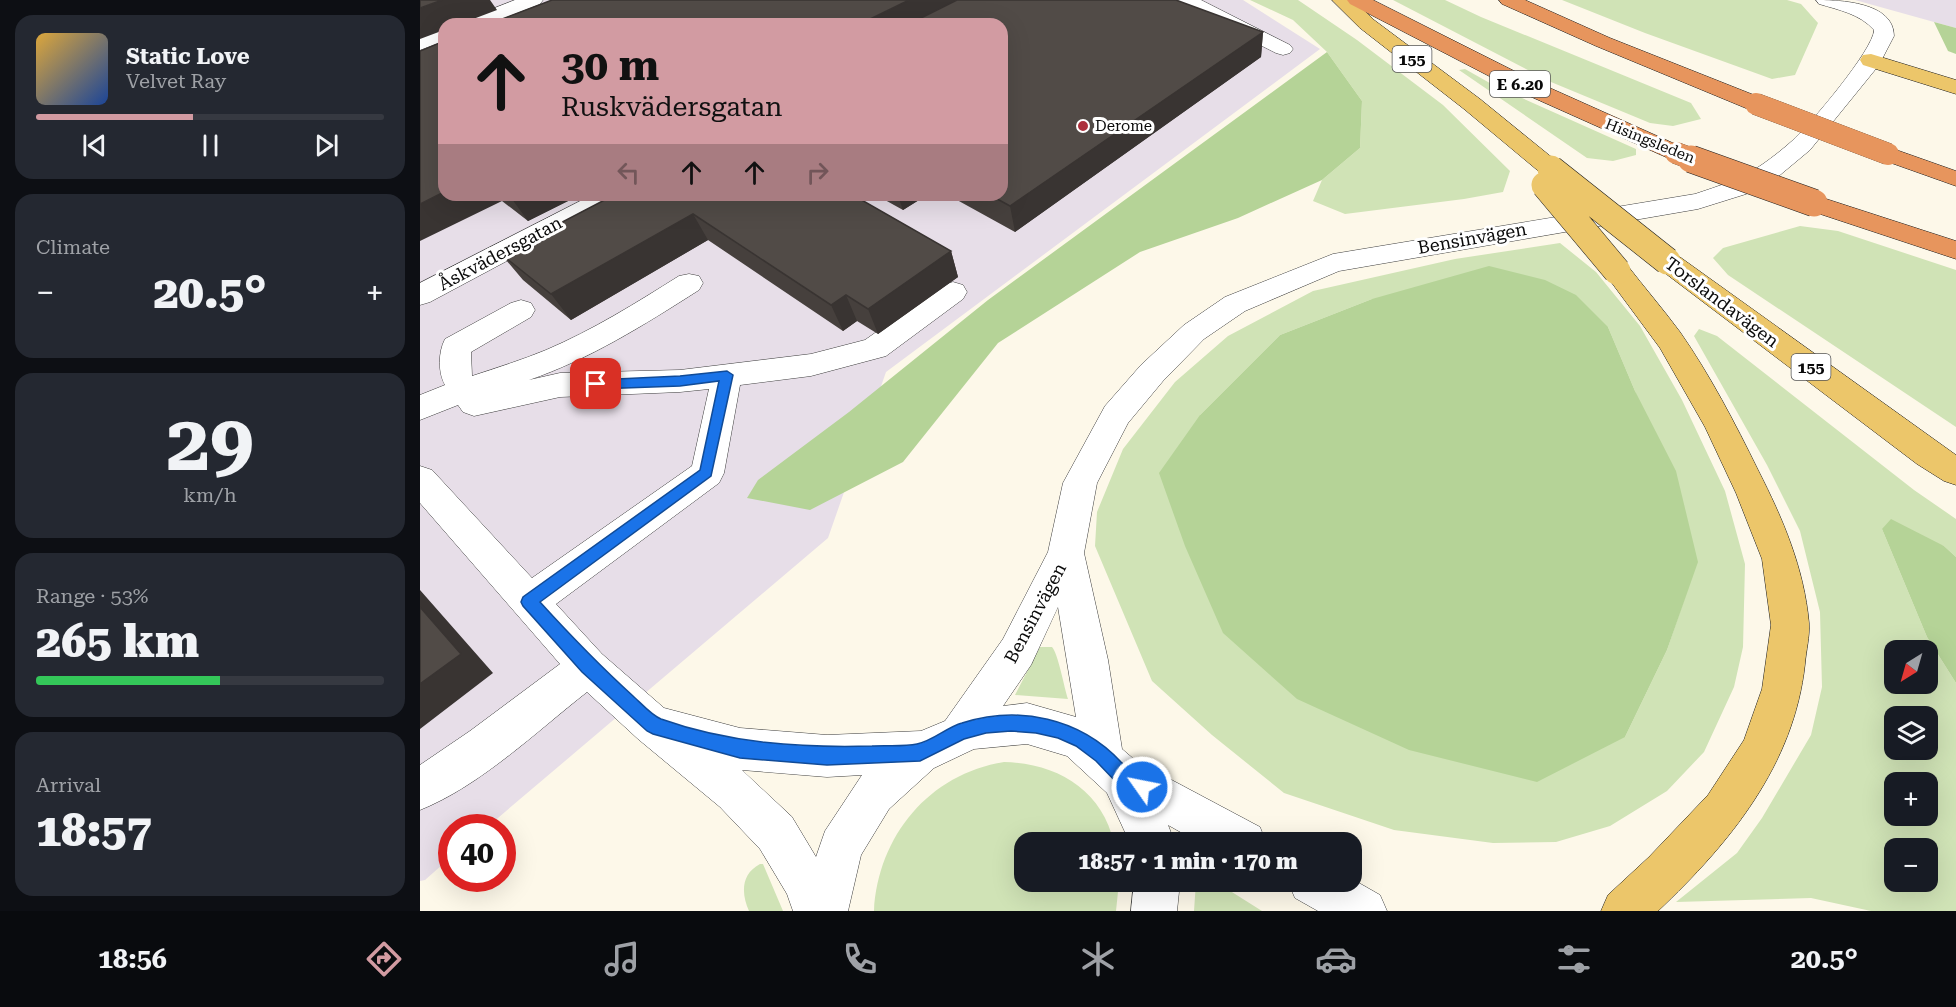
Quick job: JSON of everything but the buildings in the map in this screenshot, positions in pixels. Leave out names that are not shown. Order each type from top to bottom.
[{"type":"highway","name":"Hisingsleden","points":[[1357,0],[1533,90],[1676,153],[1814,203],[1956,250]]},
{"type":"highway","points":[[1509,0],[1604,42],[1756,104],[1956,179]]},
{"type":"main road","name":"155","points":[[1342,0],[1367,24],[1472,104],[1540,166]]},
{"type":"main road","points":[[1871,60],[1956,87]]},
{"type":"main road","points":[[1540,166],[1575,217],[1670,341],[1719,423],[1754,493],[1780,559],[1790,625],[1782,689],[1760,752],[1723,810],[1665,873],[1624,911]]},
{"type":"main road","name":"Torslandavägen","points":[[1540,166],[1929,455],[1956,471]]},
{"type":"street","points":[[1186,0],[1283,49]]},
{"type":"street","name":"Bensinvägen","points":[[961,731],[1017,652],[1066,554],[1080,483],[1116,415],[1152,373],[1194,332],[1235,304],[1333,263],[1548,225],[1667,207],[1698,201],[1737,189],[1771,170],[1802,145],[1871,60],[1884,36],[1884,29],[1880,23],[1855,8],[1826,0]]},
{"type":"street","points":[[486,18],[527,1]]},
{"type":"street","points":[[420,44],[438,36]]},
{"type":"street","points":[[420,64],[438,57]]},
{"type":"street","name":"Åskvädersgatan","points":[[420,295],[600,201]]},
{"type":"street","points":[[420,408],[465,388],[537,365],[586,342],[688,283]]},
{"type":"street","points":[[521,310],[456,347],[456,377],[474,404],[560,385],[680,381],[811,365],[875,348],[953,292]]},
{"type":"street","points":[[529,602],[706,472],[727,375]]},
{"type":"street","points":[[420,480],[588,667],[653,725],[735,792],[776,833],[805,882],[816,911]]},
{"type":"street","name":"Bensinvägen","points":[[1066,554],[1113,766]]},
{"type":"street","points":[[420,789],[465,760],[588,667]]},
{"type":"street","points":[[825,911],[831,876],[840,852],[852,827],[882,785],[920,752],[961,731],[986,725],[1011,722],[1036,724],[1075,737],[1113,766],[1225,832]]},
{"type":"street","points":[[653,725],[740,749],[827,756],[920,752]]},
{"type":"street","points":[[1113,766],[1136,796],[1150,832]]},
{"type":"street","points":[[1154,911],[1155,892]]},
{"type":"street","points":[[1329,892],[1364,911]]},
{"type":"shaded area","points":[[420,0],[1243,0],[1320,49],[886,372],[828,538],[503,814],[438,814],[438,868],[425,880],[420,881]]},
{"type":"shaded area","points":[[1855,0],[1956,0],[1956,28],[1934,22]]},
{"type":"green space","points":[[1250,0],[1298,0],[1357,40],[1443,105],[1510,171],[1503,192],[1345,214],[1313,201],[1322,180],[1360,148],[1362,101],[1327,52],[1293,20]]},
{"type":"green space","points":[[1393,0],[1445,0],[1691,103],[1701,119],[1673,126],[1650,123],[1551,82]]},
{"type":"green space","points":[[1562,0],[1787,0],[1801,4],[1818,23],[1795,75],[1772,79]]},
{"type":"green space","points":[[1934,22],[1956,28],[1956,54],[1948,51]]},
{"type":"green space","points":[[1327,52],[1362,101],[1360,148],[1322,180],[1238,218],[1140,252],[998,343],[903,462],[810,510],[747,498],[758,480],[849,412],[988,300]]},
{"type":"green space","points":[[1465,69],[1495,86],[1636,149],[1636,155],[1613,161],[1587,158],[1459,70]]},
{"type":"green space","points":[[1800,226],[1838,231],[1956,270],[1956,427],[1728,275],[1713,258],[1723,248]]},
{"type":"green space","points":[[1560,243],[1596,272],[1640,326],[1682,400],[1725,491],[1745,564],[1743,647],[1734,687],[1704,752],[1667,791],[1610,826],[1556,842],[1493,843],[1394,830],[1284,793],[1212,735],[1152,681],[1095,546],[1097,512],[1123,449],[1175,382],[1228,336],[1313,291],[1455,259]],"holes":[[[1372,299],[1608,327],[1635,391],[1697,562],[1667,650],[1625,737],[1200,415],[1280,335]]]},
{"type":"green space","points":[[1489,266],[1545,280],[1576,295],[1608,327],[1635,391],[1676,471],[1698,562],[1667,650],[1625,737],[1537,782],[1409,750],[1297,699],[1223,633],[1185,546],[1159,473],[1200,415],[1280,335],[1372,299]]},
{"type":"green space","points":[[1699,329],[1717,336],[1914,490],[1956,519],[1956,557],[1944,546],[1882,529],[1929,640],[1884,640],[1884,694],[1938,694],[1938,654],[1956,683],[1956,911],[1871,911],[1811,898],[1676,902],[1737,853],[1762,818],[1811,735],[1822,687],[1820,612],[1800,531],[1767,465],[1694,336]]},
{"type":"green space","points":[[1891,519],[1944,546],[1956,557],[1956,683],[1938,654],[1938,640],[1929,640],[1927,637],[1882,529]]},
{"type":"green space","points":[[1040,647],[1052,647],[1054,650],[1068,699],[1015,695]]},
{"type":"green space","points":[[1004,762],[1041,767],[1074,783],[1088,794],[1099,808],[1111,832],[1014,832],[1014,892],[1118,892],[1116,911],[874,911],[885,858],[897,834],[912,813],[931,795],[953,780],[977,769]]},
{"type":"green space","points":[[763,864],[783,911],[749,911],[744,885],[749,873]]},
{"type":"green space","points":[[1195,892],[1232,892],[1262,911],[1194,911]]},
{"type":"place","name":"Derome","points":[[1083,126]]},
{"type":"route","points":[[596,384],[680,381],[727,375],[706,472],[529,602],[588,667],[653,725],[740,749],[827,756],[920,752],[961,731],[1011,722],[1036,724],[1060,730],[1082,740],[1102,755],[1123,777],[1142,787]]}]
